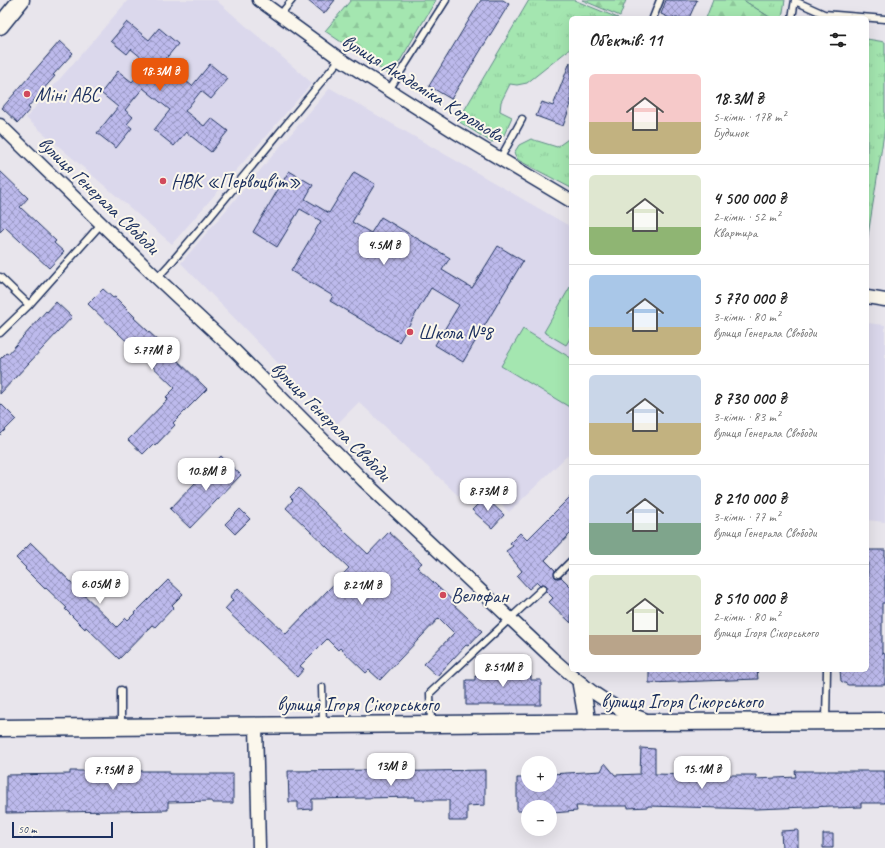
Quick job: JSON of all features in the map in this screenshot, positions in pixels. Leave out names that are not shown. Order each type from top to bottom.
[{"type":"street","points":[[0,26],[21,0]]},
{"type":"street","name":"вулиця Академіка Корольова","points":[[259,0],[340,59],[455,132],[569,200]]},
{"type":"street","name":"вулиця Генерала Свободи","points":[[0,125],[157,278],[232,348],[364,481],[510,619],[581,684],[613,706],[631,715],[652,722]]},
{"type":"street","points":[[869,297],[885,300]]},
{"type":"street","points":[[581,684],[586,713],[584,723]]},
{"type":"street","name":"вулиця Ігоря Сікорського","points":[[0,728],[885,721]]},
{"type":"street","points":[[256,726],[259,848]]},
{"type":"lane","points":[[280,15],[292,0]]},
{"type":"lane","points":[[389,90],[446,0]]},
{"type":"lane","points":[[654,16],[660,0]]},
{"type":"lane","points":[[792,16],[795,0],[824,14],[848,16]]},
{"type":"lane","points":[[869,18],[885,19]]},
{"type":"lane","points":[[157,278],[210,217],[340,59]]},
{"type":"lane","points":[[500,159],[522,119]]},
{"type":"lane","points":[[0,333],[29,305],[102,223]]},
{"type":"lane","points":[[0,277],[29,305]]},
{"type":"lane","points":[[558,574],[569,563]]},
{"type":"lane","points":[[431,724],[430,693],[543,588]]},
{"type":"lane","points":[[826,721],[827,672]]},
{"type":"lane","points":[[322,687],[323,725]]},
{"type":"lane","points":[[121,690],[121,727]]},
{"type":"shaded area","name":"НВК «Первоцвіт»","points":[[128,0],[216,0],[312,83],[172,244],[26,118]]},
{"type":"shaded area","name":"Школа №8","points":[[330,88],[569,226],[569,454],[509,512],[483,488],[467,504],[359,402],[337,424],[181,263]]},
{"type":"shaded area","points":[[869,323],[885,325],[885,522],[869,520]]},
{"type":"green space","points":[[351,0],[436,0],[391,76],[325,31]]},
{"type":"green space","points":[[529,0],[574,0],[613,16],[569,16],[569,50],[527,83],[517,85],[510,84],[501,102],[500,111],[512,117],[504,135],[498,141],[491,142],[458,121]]},
{"type":"green space","points":[[582,0],[626,0],[620,16]]},
{"type":"green space","points":[[713,0],[743,0],[768,16],[707,16]]},
{"type":"green space","points":[[743,0],[785,0],[782,16],[768,16]]},
{"type":"green space","points":[[869,39],[885,42],[885,127],[869,229]]},
{"type":"green space","points":[[569,138],[569,187],[518,160],[514,153],[519,145],[531,139],[557,147]]},
{"type":"green space","points":[[569,289],[569,340],[566,345],[544,332]]},
{"type":"green space","points":[[523,329],[569,357],[569,407],[501,366]]},
{"type":"building","points":[[307,0],[335,0],[324,14]]},
{"type":"building","points":[[481,0],[503,0],[509,4],[451,99],[429,86]]},
{"type":"building","points":[[666,0],[697,0],[690,16],[666,16],[661,14]]},
{"type":"building","points":[[127,22],[149,40],[159,28],[178,44],[163,62],[192,86],[210,64],[228,79],[211,99],[201,91],[185,111],[204,126],[211,118],[228,131],[211,152],[186,132],[174,146],[154,130],[170,110],[143,88],[125,110],[133,117],[127,124],[132,128],[116,148],[97,133],[118,107],[101,93],[118,71],[132,82],[148,63],[131,49],[127,54],[111,41]]},
{"type":"building","points":[[60,41],[73,53],[53,75],[55,76],[28,107],[30,109],[18,123],[2,108]]},
{"type":"building","points":[[569,65],[569,110],[563,126],[536,116],[542,102],[553,106]]},
{"type":"building","points":[[0,171],[28,198],[20,207],[56,241],[54,243],[64,252],[49,268],[5,227],[0,232]]},
{"type":"building","points":[[289,171],[313,185],[305,199],[329,213],[354,172],[375,184],[352,222],[371,233],[381,217],[450,258],[442,270],[472,288],[498,246],[523,261],[463,362],[435,345],[459,305],[431,288],[399,342],[330,301],[333,296],[291,271],[321,221],[300,209],[277,247],[253,232]]},
{"type":"building","points":[[103,289],[113,298],[115,297],[135,317],[134,318],[175,356],[174,357],[207,389],[173,423],[175,425],[155,446],[153,444],[143,454],[128,440],[168,399],[166,397],[175,388],[88,304]]},
{"type":"building","points":[[56,302],[72,317],[0,394],[0,359],[6,353],[8,354],[46,311],[47,312]]},
{"type":"building","points":[[0,403],[16,419],[0,435]]},
{"type":"building","points":[[221,456],[241,475],[190,528],[170,509]]},
{"type":"building","points":[[299,488],[368,554],[389,532],[422,563],[417,567],[482,631],[468,646],[466,645],[437,676],[424,664],[454,633],[439,618],[380,680],[369,670],[366,673],[340,648],[338,650],[327,639],[300,666],[304,669],[297,677],[225,609],[233,600],[230,597],[238,588],[286,634],[349,568],[286,508],[293,500],[290,497]]},
{"type":"building","points":[[485,497],[504,515],[492,528],[472,510]]},
{"type":"building","points":[[569,498],[569,535],[545,560],[555,570],[555,577],[561,577],[569,585],[569,621],[549,602],[553,598],[546,591],[546,585],[540,585],[537,582],[529,589],[517,576],[522,571],[506,551],[513,546],[510,543],[520,533],[527,540]]},
{"type":"building","points":[[240,509],[250,519],[235,534],[225,524]]},
{"type":"building","points":[[31,543],[117,627],[126,618],[128,620],[168,580],[183,594],[172,605],[174,607],[155,627],[152,625],[119,659],[86,627],[85,629],[65,609],[67,608],[46,588],[45,589],[16,558]]},
{"type":"building","points":[[869,550],[885,550],[885,603],[882,603],[882,653],[885,654],[885,685],[848,685],[841,681],[840,672],[869,672]]},
{"type":"building","points":[[480,667],[527,667],[527,676],[531,676],[531,680],[541,680],[541,705],[466,705],[466,680],[475,680],[475,676],[480,676]]},
{"type":"building","points":[[649,672],[757,672],[758,679],[649,683]]},
{"type":"building","points":[[641,748],[655,749],[655,774],[696,775],[696,772],[720,772],[720,775],[756,775],[756,779],[796,777],[795,771],[885,771],[885,803],[861,803],[861,807],[833,808],[833,806],[756,809],[576,806],[577,811],[557,813],[557,800],[521,800],[521,811],[517,811],[517,778],[521,778],[521,792],[557,792],[557,774],[601,771],[605,763],[615,775],[640,774]]},
{"type":"building","points":[[133,767],[133,771],[169,771],[169,774],[233,774],[233,803],[212,803],[212,801],[168,802],[168,810],[6,813],[6,775],[70,774],[70,771],[105,771],[105,768]]},
{"type":"building","points":[[373,770],[373,772],[485,770],[485,805],[467,806],[467,821],[449,821],[449,800],[415,800],[415,797],[312,799],[312,809],[298,810],[298,802],[289,802],[288,771]]},
{"type":"building","points":[[798,830],[798,848],[782,848],[781,831]]},
{"type":"building","points":[[823,834],[833,834],[833,848],[823,848]]},
{"type":"place","name":"Міні ABC","points":[[27,94]]},
{"type":"place","name":"НВК «Первоцвіт»","points":[[163,181]]},
{"type":"place","name":"Школа №8","points":[[410,332]]},
{"type":"place","name":"Велофан","points":[[443,595]]}]
